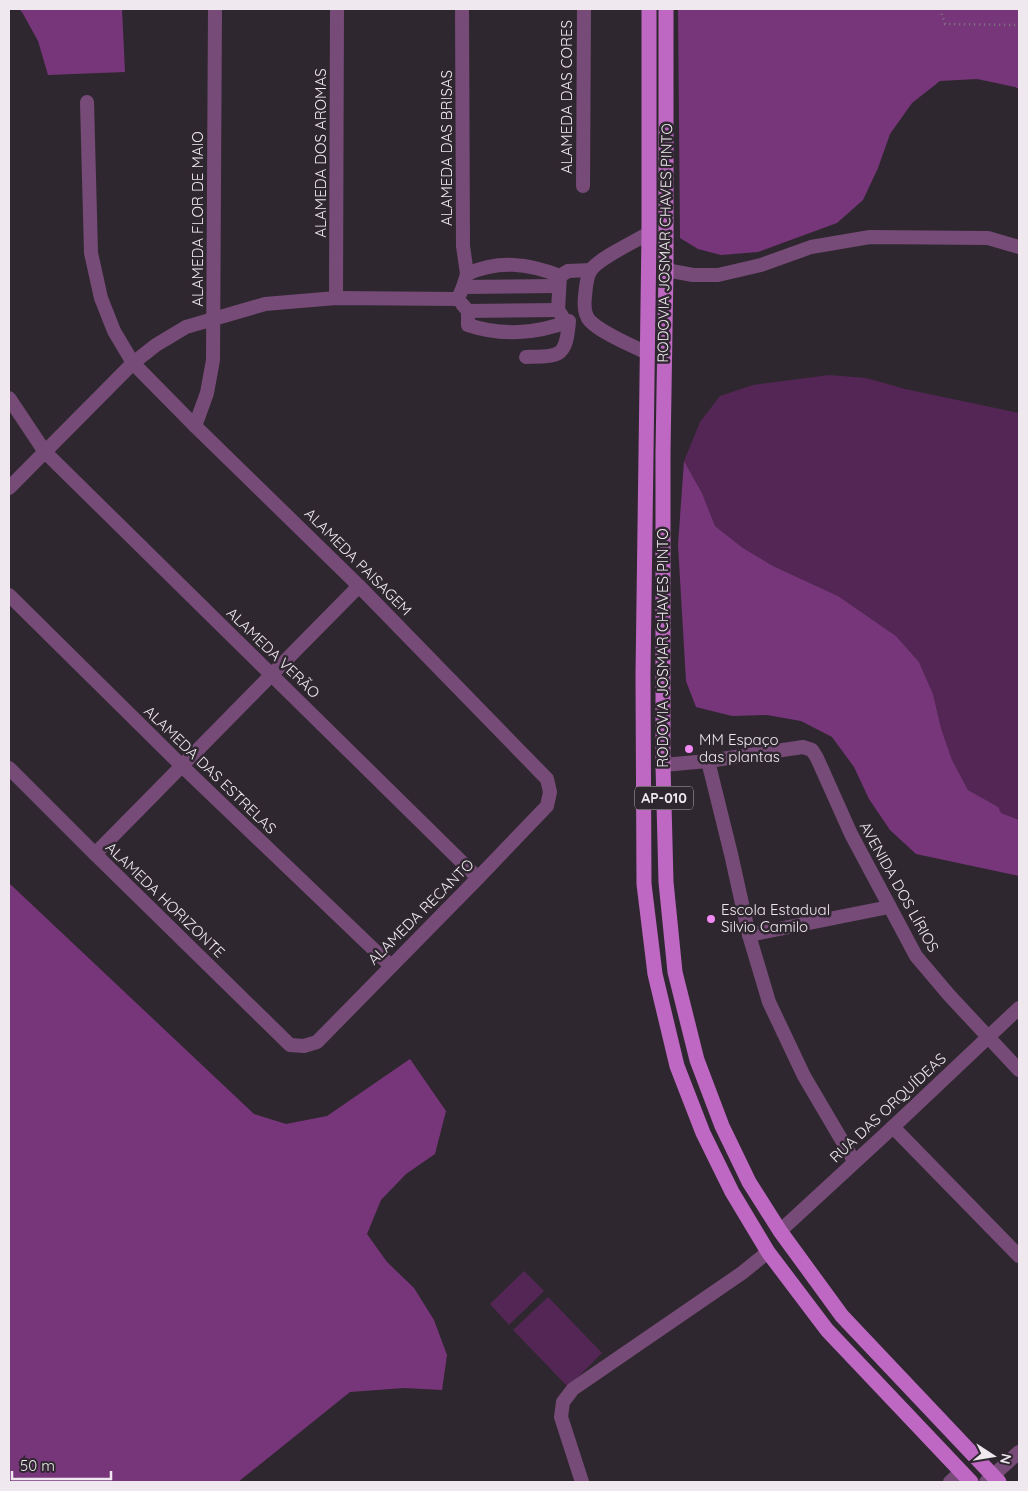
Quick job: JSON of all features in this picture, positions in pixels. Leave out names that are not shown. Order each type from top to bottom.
[{"type":"main road","name":"RODOVIA JOSMAR CHAVES PINTO","points":[[649,9],[649,233],[643,675],[644,884],[654,974],[677,1066],[703,1133],[732,1192],[768,1252],[827,1330],[966,1477]]},
{"type":"main road","name":"RODOVIA JOSMAR CHAVES PINTO","points":[[666,9],[666,270],[662,453],[663,765],[666,882],[675,972],[697,1060],[722,1126],[749,1182],[780,1231],[842,1316],[993,1480]]},
{"type":"main road","points":[[649,54],[667,54]]},
{"type":"main road","points":[[643,675],[664,675]]},
{"type":"street","name":"ALAMEDA FLOR DE MAIO","points":[[195,426],[207,393],[213,360],[215,9]]},
{"type":"street","name":"ALAMEDA DOS AROMAS","points":[[336,298],[337,9]]},
{"type":"street","name":"ALAMEDA DAS BRISAS","points":[[462,9],[463,287]]},
{"type":"street","name":"ALAMEDA DAS CORES","points":[[583,186],[584,9]]},
{"type":"street","name":"ALAMEDA PAISAGEM","points":[[87,102],[91,253],[101,298],[114,331],[133,362],[195,426],[359,586],[548,779],[550,792]]},
{"type":"street","points":[[647,354],[600,329],[590,321],[585,314],[585,301],[586,287],[591,270],[603,259],[649,233]]},
{"type":"street","points":[[666,270],[693,275],[718,275],[761,265],[811,247],[870,237],[988,238],[1019,247]]},
{"type":"street","points":[[463,287],[480,268],[514,264],[540,268],[559,281]]},
{"type":"street","points":[[558,310],[559,281],[568,271],[591,270]]},
{"type":"street","points":[[9,488],[133,362],[156,345],[186,327],[265,304],[463,287],[559,281]]},
{"type":"street","points":[[463,287],[468,311],[468,324],[478,328],[501,332],[544,330],[569,321],[590,321]]},
{"type":"street","points":[[468,311],[558,310],[569,321]]},
{"type":"street","points":[[526,357],[552,356],[559,353],[564,348],[567,339],[569,321]]},
{"type":"street","name":"ALAMEDA VERÃO","points":[[9,398],[45,452],[478,878]]},
{"type":"street","points":[[95,854],[359,586]]},
{"type":"street","name":"ALAMEDA DAS ESTRELAS","points":[[9,595],[182,766],[391,966]]},
{"type":"street","name":"AVENIDA DOS LÍRIOS","points":[[708,760],[803,747],[812,750],[851,834],[916,956],[949,995],[1019,1070]]},
{"type":"street","points":[[663,765],[708,760],[749,935],[769,1002],[804,1076],[854,1161]]},
{"type":"street","name":"ALAMEDA HORIZONTE","points":[[9,768],[290,1045],[304,1046]]},
{"type":"street","name":"ALAMEDA RECANTO","points":[[304,1046],[317,1042],[478,878],[546,806],[550,792]]},
{"type":"street","points":[[749,935],[889,907]]},
{"type":"street","name":"RUA DAS ORQUÍDEAS","points":[[780,1231],[1019,1008]]},
{"type":"street","points":[[893,1127],[1019,1256]]},
{"type":"street","points":[[582,1482],[561,1417],[563,1402],[568,1395],[573,1389],[742,1273],[768,1252]]},
{"type":"street","points":[[993,1480],[1019,1452]]},
{"type":"street","points":[[950,1482],[966,1477]]},
{"type":"path","points":[[940,9],[945,24],[1019,25]]},
{"type":"shaded area","points":[[19,9],[122,9],[125,72],[48,75],[38,41]]},
{"type":"shaded area","points":[[678,9],[1019,9],[1019,89],[977,79],[940,81],[912,103],[890,134],[878,168],[863,200],[837,223],[758,252],[721,255],[698,249],[680,238]]},
{"type":"shaded area","points":[[829,375],[866,378],[905,389],[1019,413],[1019,820],[1001,813],[997,807],[968,790],[952,760],[941,728],[933,694],[919,662],[896,636],[838,596],[773,566],[743,548],[715,526],[702,493],[684,461],[700,422],[720,396],[753,385]]},
{"type":"shaded area","points":[[684,461],[702,493],[715,526],[743,548],[773,566],[838,596],[896,636],[919,662],[933,694],[941,728],[952,760],[968,790],[998,807],[1001,813],[1019,820],[1019,876],[916,854],[890,830],[869,799],[854,767],[832,737],[801,721],[767,715],[732,716],[696,707],[686,681],[678,545]]},
{"type":"shaded area","points":[[9,883],[254,1114],[286,1124],[327,1116],[410,1059],[446,1111],[435,1154],[406,1174],[381,1200],[367,1234],[387,1262],[414,1288],[434,1320],[447,1355],[442,1390],[404,1388],[350,1392],[238,1482],[9,1482]]},
{"type":"shaded area","points":[[524,1271],[544,1291],[509,1325],[490,1304]]},
{"type":"shaded area","points":[[548,1297],[602,1353],[568,1387],[513,1330]]},
{"type":"place","name":"MM Espaço das plantas","points":[[689,749]]},
{"type":"place","name":"Escola Estadual Silvio Camilo","points":[[711,919]]}]
